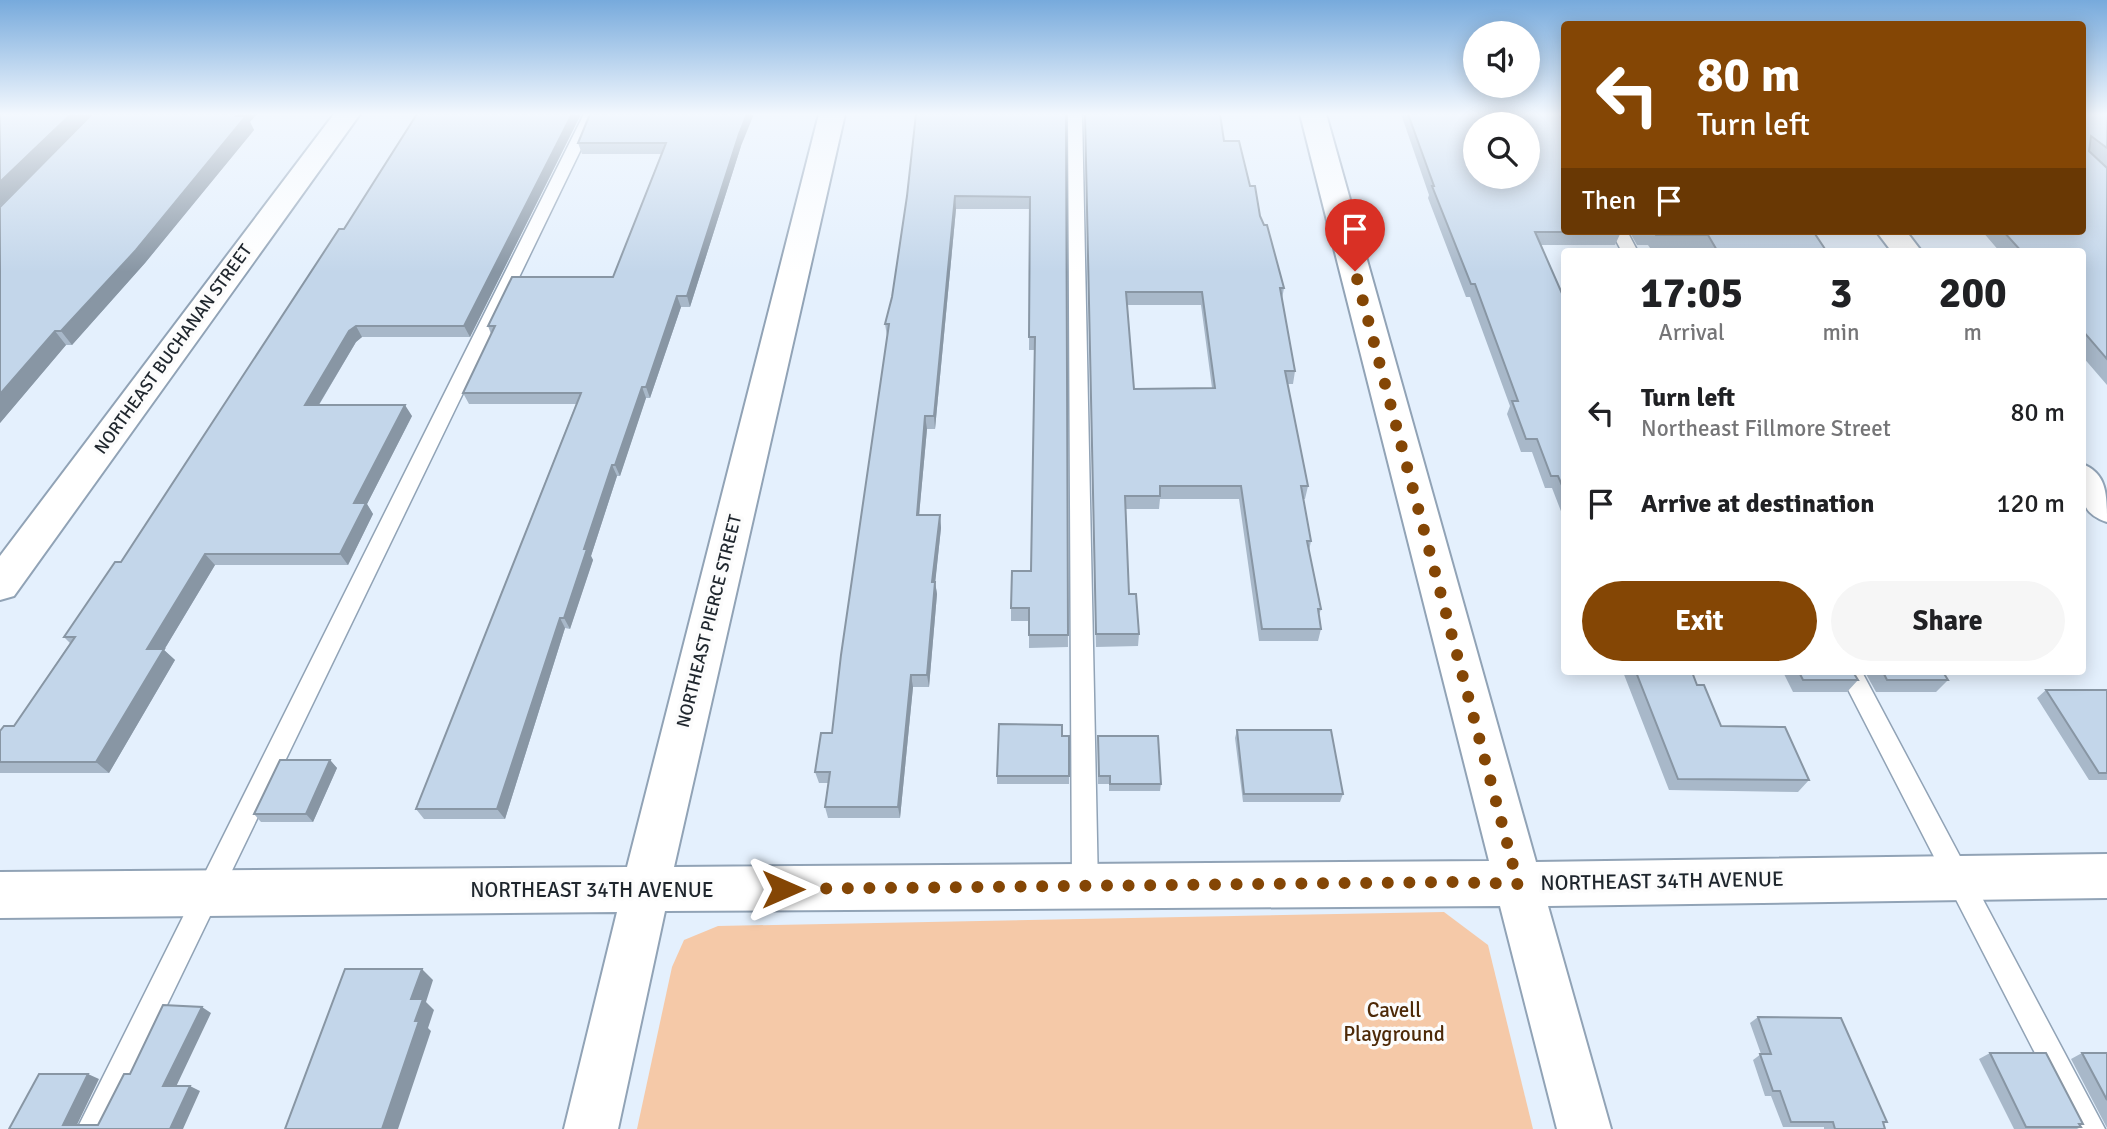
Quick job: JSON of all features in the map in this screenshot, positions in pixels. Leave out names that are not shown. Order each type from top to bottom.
[{"type":"street","name":"NORTHEAST BUCHANAN STREET","points":[[0,585],[308,167]]},
{"type":"street","name":"NORTHEAST PIERCE STREET","points":[[591,1129],[662,818],[819,167]]},
{"type":"street","points":[[1327,167],[1584,1129]]},
{"type":"street","points":[[2086,482],[2107,508]]},
{"type":"street","name":"NORTHEAST 34TH AVENUE","points":[[0,895],[1452,882],[1518,884],[2107,876]]},
{"type":"lane","points":[[92,1129],[565,167]]},
{"type":"lane","points":[[1076,167],[1085,887]]},
{"type":"lane","points":[[1852,675],[2090,1129]]},
{"type":"green space","name":"Cavell Playground","points":[[1444,912],[1488,945],[1533,1129],[637,1129],[672,967],[684,940],[718,926]]},
{"type":"building","points":[[0,167],[16,167],[0,182]]},
{"type":"building","points":[[40,167],[204,167],[136,250],[61,331],[55,331],[0,394],[0,207]]},
{"type":"building","points":[[384,167],[545,167],[464,326],[356,326],[349,331],[305,405],[405,405],[354,503],[366,503],[340,554],[205,554],[147,649],[164,649],[96,762],[0,762],[0,731],[4,726],[14,726],[75,637],[64,637],[115,562],[121,562],[339,229],[344,229]]},
{"type":"building","points":[[657,167],[729,167],[687,296],[677,296],[646,387],[642,387],[615,465],[612,465],[564,618],[560,618],[497,809],[416,809],[581,393],[463,393],[495,326],[488,326],[512,277],[613,277]]},
{"type":"building","points":[[910,167],[1066,167],[1068,635],[1029,635],[1029,608],[1011,608],[1012,571],[1031,571],[1035,337],[1029,337],[1030,197],[955,196],[934,416],[925,416],[917,515],[940,515],[932,582],[935,582],[927,675],[911,675],[898,807],[825,807],[830,772],[815,772],[821,733],[832,733],[889,324],[885,324],[892,297]]},
{"type":"building","points":[[1086,167],[1245,167],[1250,186],[1255,186],[1260,216],[1264,225],[1267,225],[1284,288],[1280,288],[1295,371],[1285,371],[1308,486],[1301,486],[1311,541],[1307,541],[1321,609],[1318,609],[1321,629],[1262,629],[1241,486],[1160,486],[1160,496],[1125,496],[1129,594],[1136,594],[1139,634],[1096,634]],"holes":[[[1126,292],[1202,292],[1215,388],[1134,389]]]},
{"type":"building","points":[[1427,167],[1463,167],[1463,189],[1540,189],[1540,167],[1561,167],[1561,232],[1535,232],[1561,291],[1561,483],[1558,476],[1551,476],[1537,439],[1526,439],[1512,401],[1518,401],[1475,284],[1471,284],[1432,186]]},
{"type":"building","points":[[2086,167],[2107,168],[2107,359],[2086,335],[2086,248],[2018,248],[2007,235],[2086,235]]},
{"type":"building","points":[[1708,235],[1816,235],[1824,248],[1716,248]]},
{"type":"building","points":[[1637,675],[1693,675],[1697,685],[1704,685],[1721,726],[1785,727],[1809,780],[1678,779]]},
{"type":"building","points":[[1800,675],[1855,675],[1858,680],[1803,680]]},
{"type":"building","points":[[1884,675],[1945,675],[1948,680],[1887,680]]},
{"type":"building","points":[[2046,690],[2107,690],[2107,773],[2099,773]]},
{"type":"building","points":[[999,724],[1062,725],[1062,736],[1069,736],[1069,776],[997,776]]},
{"type":"building","points":[[1237,730],[1331,730],[1343,794],[1244,794]]},
{"type":"building","points":[[1098,736],[1158,736],[1161,784],[1110,784],[1110,776],[1099,776]]},
{"type":"building","points":[[280,760],[330,760],[306,814],[254,814]]},
{"type":"building","points":[[345,969],[422,969],[411,999],[423,999],[415,1021],[419,1021],[382,1129],[285,1129]]},
{"type":"building","points":[[163,1005],[202,1007],[163,1086],[190,1086],[170,1129],[9,1129],[39,1074],[88,1074],[63,1125],[98,1125],[124,1074],[130,1074]]},
{"type":"building","points":[[1758,1017],[1841,1018],[1887,1122],[1883,1122],[1885,1129],[1835,1129],[1833,1122],[1791,1122],[1780,1091],[1773,1091],[1760,1054],[1771,1054]]},
{"type":"building","points":[[1990,1053],[2046,1053],[2083,1124],[2079,1124],[2081,1127],[2026,1127]]},
{"type":"building","points":[[2082,1053],[2107,1053],[2107,1100]]},
{"type":"route","points":[[783,889],[1452,882],[1518,884],[1355,271]]}]
